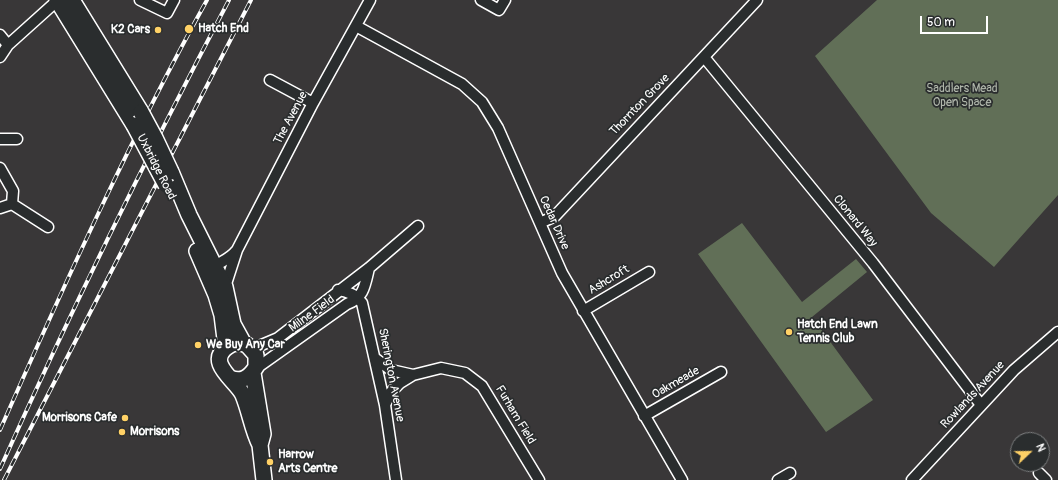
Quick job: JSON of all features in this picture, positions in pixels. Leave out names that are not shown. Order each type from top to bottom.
[{"type":"main road","name":"Uxbridge Road","points":[[58,0],[124,97],[155,138],[169,179],[189,215],[211,270],[222,315],[226,347],[221,354],[220,363],[225,375],[230,378],[239,388],[243,396],[254,434],[260,445]]},
{"type":"main road","name":"Uxbridge Road","points":[[72,0],[124,97]]},
{"type":"main road","name":"Uxbridge Road","points":[[211,270],[225,287],[233,324],[257,361],[254,372],[263,434],[260,445],[264,480]]},
{"type":"main road","points":[[226,347],[234,343],[248,346]]},
{"type":"main road","points":[[230,378],[241,380],[254,372]]},
{"type":"street","points":[[0,57],[8,45],[58,0]]},
{"type":"street","points":[[140,0],[167,13],[174,0]]},
{"type":"street","name":"The Avenue","points":[[225,287],[237,250],[313,103],[370,0]]},
{"type":"street","points":[[481,0],[499,10],[505,0]]},
{"type":"street","name":"Thornton Grove","points":[[540,223],[555,216],[620,144],[757,0]]},
{"type":"street","name":"Cedar Drive","points":[[356,26],[462,84],[482,102],[498,128],[562,273],[682,480]]},
{"type":"street","points":[[0,35],[8,45]]},
{"type":"street","name":"Clonard Way","points":[[704,57],[873,264],[981,405]]},
{"type":"street","points":[[269,79],[313,103]]},
{"type":"street","points":[[0,139],[17,139]]},
{"type":"street","points":[[0,168],[13,191],[12,204]]},
{"type":"street","points":[[0,208],[12,204]]},
{"type":"street","points":[[12,204],[48,227]]},
{"type":"street","name":"Milne Field","points":[[248,346],[278,338],[368,268],[418,226]]},
{"type":"street","name":"The Avenue","points":[[211,270],[231,258],[237,250]]},
{"type":"street","points":[[338,290],[345,291],[359,298],[364,286],[368,268]]},
{"type":"street","name":"Ashcroft","points":[[583,311],[649,272]]},
{"type":"street","name":"Milne Field","points":[[254,372],[347,304],[359,298]]},
{"type":"street","name":"Sherington Avenue","points":[[359,298],[362,303],[376,359],[385,405],[396,480]]},
{"type":"street","name":"Rowlands Avenue","points":[[912,480],[1014,370],[1058,332]]},
{"type":"street","name":"Furham Field","points":[[376,359],[391,370],[413,375]]},
{"type":"street","name":"Furham Field","points":[[385,405],[391,392],[400,383],[413,375],[441,368],[465,373],[482,386],[539,480]]},
{"type":"street","name":"Oakmeade","points":[[644,416],[721,372]]},
{"type":"street","points":[[778,480],[790,473]]},
{"type":"green space","name":"Saddlers Mead Open Space","points":[[877,0],[1058,0],[1058,195],[994,267],[931,213],[815,56]]},
{"type":"green space","name":"Hatch End Lawn Tennis Club","points":[[742,223],[802,302],[856,259],[867,272],[812,317],[873,400],[826,432],[698,254]]},
{"type":"railway","points":[[0,430],[73,267],[151,105],[207,0]]},
{"type":"railway","points":[[0,469],[54,350],[111,233],[229,0]]},
{"type":"railway","points":[[4,480],[251,0]]},
{"type":"place","name":"Hatch End","points":[[189,29]]},
{"type":"place","name":"K2 Cars","points":[[158,30]]},
{"type":"place","name":"Hatch End Lawn Tennis Club","points":[[789,332]]},
{"type":"place","name":"We Buy Any Car","points":[[198,345]]},
{"type":"place","name":"Morrisons Cafe","points":[[125,418]]},
{"type":"place","name":"Morrisons","points":[[122,432]]},
{"type":"place","name":"Harrow Arts Centre","points":[[270,462]]}]
